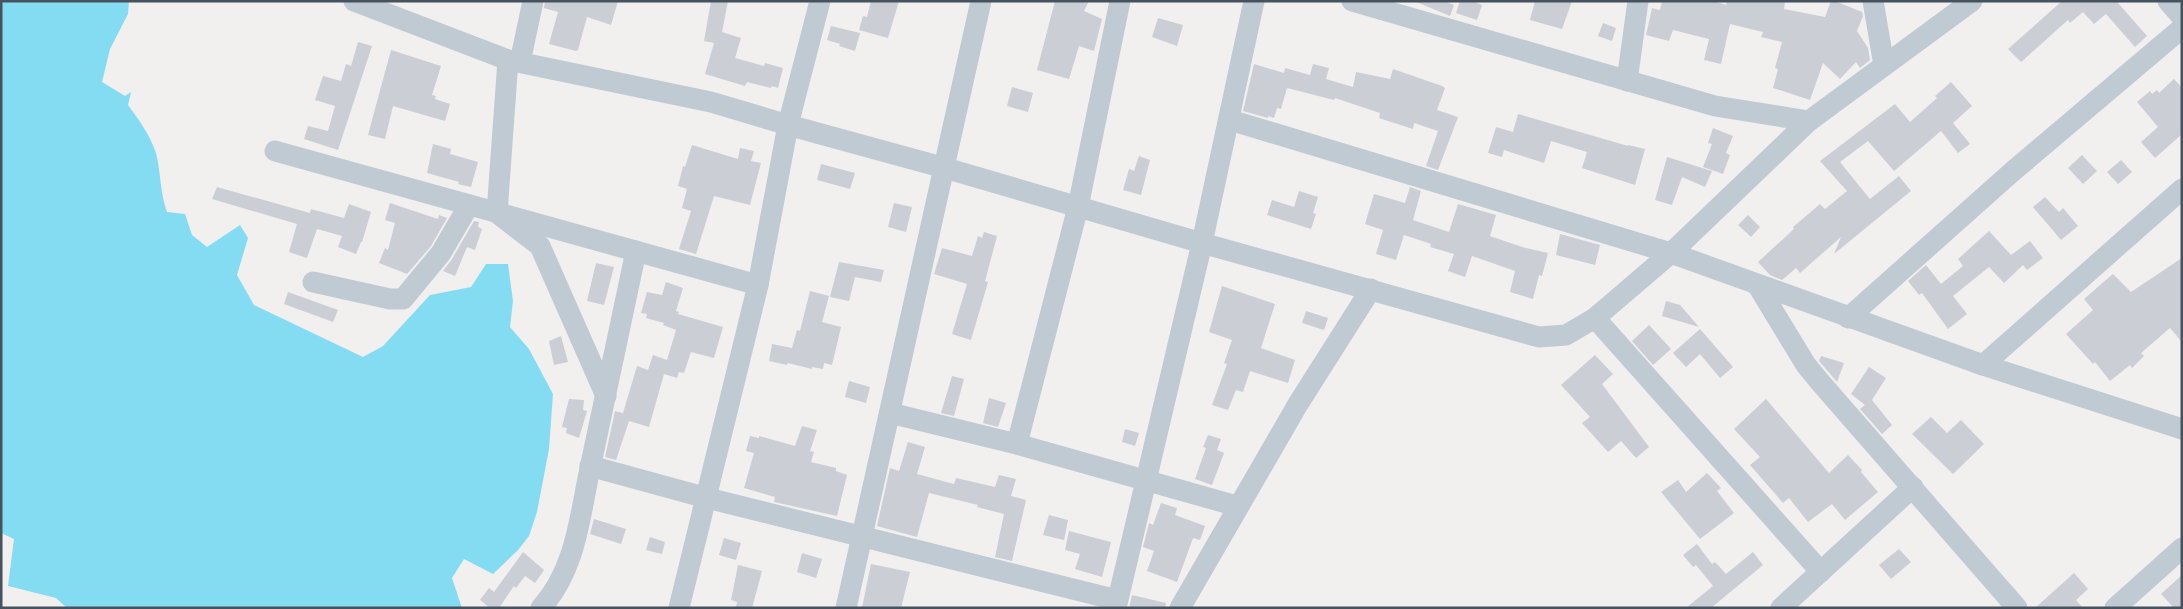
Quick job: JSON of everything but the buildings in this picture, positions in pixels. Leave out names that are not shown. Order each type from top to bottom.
[{"type":"street","points":[[354,1],[514,61],[711,102],[1202,243],[1539,337],[1566,335],[1595,318],[1671,254],[1809,121],[1971,1]]},
{"type":"street","points":[[497,213],[514,61],[533,1]]},
{"type":"street","points":[[679,608],[758,285],[788,125],[820,1]]},
{"type":"street","points":[[846,608],[981,1]]},
{"type":"street","points":[[1017,444],[1078,207],[1120,1]]},
{"type":"street","points":[[590,466],[1116,604],[1202,243],[1230,120],[1254,1]]},
{"type":"street","points":[[1352,1],[1715,106],[1809,121]]},
{"type":"street","points":[[1627,81],[1638,1]]},
{"type":"street","points":[[1873,1],[1884,65]]},
{"type":"street","points":[[2168,1],[2182,17]]},
{"type":"street","points":[[1848,318],[2012,172],[2182,28]]},
{"type":"street","points":[[1230,120],[1671,254],[1983,365],[2178,424]]},
{"type":"street","points":[[275,151],[758,285]]},
{"type":"street","points":[[1983,365],[2182,189]]},
{"type":"street","points":[[313,282],[390,299],[403,299],[441,253],[469,205]]},
{"type":"street","points":[[497,213],[540,246],[606,396]]},
{"type":"street","points":[[541,608],[557,589],[566,572],[582,514],[590,466],[636,251]]},
{"type":"street","points":[[1758,286],[1806,365],[2016,607]]},
{"type":"street","points":[[1180,608],[1237,506],[1370,289]]},
{"type":"street","points":[[1595,318],[1820,572]]},
{"type":"street","points":[[890,413],[1017,444],[1237,506]]},
{"type":"street","points":[[1781,608],[1913,487]]},
{"type":"street","points":[[2115,608],[2182,548]]},
{"type":"water","points":[[1,1],[129,1],[128,14],[110,49],[102,82],[125,96],[131,92],[128,105],[154,146],[167,212],[185,214],[192,235],[207,247],[240,225],[248,238],[237,275],[254,305],[363,357],[383,346],[430,295],[471,287],[486,264],[508,264],[513,301],[510,327],[529,349],[553,394],[549,449],[537,512],[529,536],[518,550],[493,574],[464,559],[452,578],[462,608],[67,608],[56,598],[8,586],[14,539],[1,533]]}]
